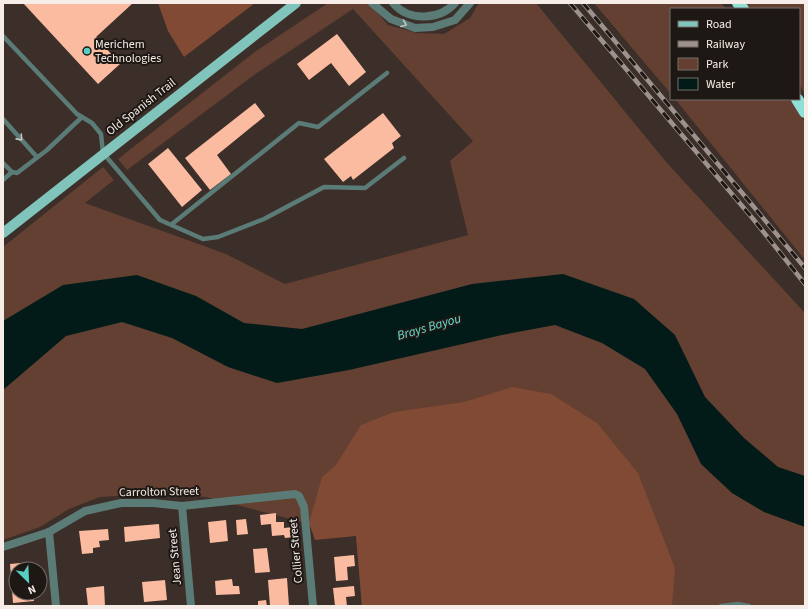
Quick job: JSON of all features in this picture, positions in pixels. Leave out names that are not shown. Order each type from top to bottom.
[{"type":"highway","points":[[798,100],[805,112]]},
{"type":"main road","name":"Old Spanish Trail","points":[[3,233],[296,3]]},
{"type":"street","points":[[372,3],[391,19],[415,28],[433,27],[455,20],[470,3]]},
{"type":"street","points":[[393,3],[396,7],[416,17],[431,17],[448,11],[456,3]]},
{"type":"street","name":"Carrolton Street","points":[[3,547],[49,532],[85,511],[122,503],[154,503],[182,506],[288,494],[299,496]]},
{"type":"street","name":"Collier Street","points":[[299,496],[304,507],[312,606]]},
{"type":"street","name":"Jean Street","points":[[182,506],[191,606]]},
{"type":"street","points":[[49,532],[56,606]]},
{"type":"lane","points":[[3,36],[82,117],[92,124],[101,134],[103,153],[160,220],[203,239],[218,237],[264,219],[324,187],[365,188],[404,158]]},
{"type":"lane","points":[[172,224],[299,123],[318,127],[387,73]]},
{"type":"lane","points":[[3,163],[12,172],[17,173],[36,156],[47,150],[82,117]]},
{"type":"lane","points":[[3,119],[36,156]]},
{"type":"lane","points":[[3,180],[12,172]]},
{"type":"lane","points":[[722,606],[738,604],[749,606]]},
{"type":"green space","points":[[328,3],[367,3],[372,6],[388,25],[417,33],[444,34],[470,18],[479,3],[536,3],[667,163],[805,313],[805,606],[362,606],[356,536],[206,497],[156,494],[100,497],[69,509],[40,527],[3,540],[3,247],[103,167],[114,180],[85,203],[226,254],[285,284],[468,235],[450,161],[473,141],[353,9],[254,75],[127,170],[118,159],[256,51]]},
{"type":"green space","points":[[594,3],[721,3],[725,8],[670,8],[670,93]]},
{"type":"green space","points":[[745,3],[805,3],[805,94],[800,86],[800,8],[749,8]]},
{"type":"green space","points":[[676,100],[792,100],[805,122],[805,260]]},
{"type":"shaded area","points":[[158,3],[255,3],[184,57],[168,31]]},
{"type":"shaded area","points":[[512,387],[551,394],[597,423],[638,473],[675,568],[672,606],[362,606],[356,536],[315,540],[309,523],[322,477],[336,465],[361,425],[394,412],[464,402]]},
{"type":"water","name":"Brays Bayou","points":[[563,274],[634,299],[675,335],[705,397],[744,438],[778,467],[805,476],[805,527],[764,512],[732,493],[701,464],[677,414],[645,369],[602,343],[555,325],[502,335],[349,370],[277,383],[228,367],[172,338],[122,322],[66,336],[3,390],[3,321],[63,285],[137,275],[196,296],[244,323],[302,329],[472,284]]},
{"type":"building","name":"Merichem Technologies","points":[[23,3],[133,3],[96,37],[120,64],[98,84]]},
{"type":"building","points":[[337,34],[366,72],[349,86],[331,63],[309,80],[297,64]]},
{"type":"building","points":[[255,103],[265,116],[217,155],[231,174],[210,190],[185,158]]},
{"type":"building","points":[[383,113],[401,136],[392,143],[394,148],[353,180],[351,176],[343,182],[324,159]]},
{"type":"building","points":[[168,148],[202,190],[182,207],[148,164]]},
{"type":"building","points":[[276,513],[276,522],[284,522],[284,528],[293,527],[294,537],[285,538],[284,535],[272,536],[271,524],[261,525],[260,515]]},
{"type":"building","points":[[246,519],[248,534],[237,535],[236,520]]},
{"type":"building","points":[[226,520],[228,541],[210,543],[208,522]]},
{"type":"building","points":[[159,524],[160,538],[125,542],[124,527]]},
{"type":"building","points":[[108,529],[109,540],[99,541],[100,547],[93,548],[93,553],[82,554],[79,531]]},
{"type":"building","points":[[267,548],[270,572],[255,573],[253,549]]},
{"type":"building","points":[[354,555],[355,566],[347,567],[348,580],[336,581],[334,557]]},
{"type":"building","points":[[287,578],[289,606],[270,606],[268,580]]},
{"type":"building","points":[[232,579],[233,586],[239,586],[240,594],[216,595],[215,581]]},
{"type":"building","points":[[165,580],[167,600],[144,602],[142,582]]},
{"type":"building","points":[[104,586],[105,606],[88,606],[86,588]]},
{"type":"building","points":[[354,586],[355,596],[346,597],[347,606],[335,606],[333,588]]},
{"type":"building","points":[[266,600],[267,606],[258,606],[258,601]]},
{"type":"building","points":[[13,601],[34,601],[13,603]]},
{"type":"railway","points":[[570,3],[754,220],[805,284]]},
{"type":"railway","points":[[583,3],[805,268]]},
{"type":"place","name":"Merichem Technologies","points":[[87,51]]}]
